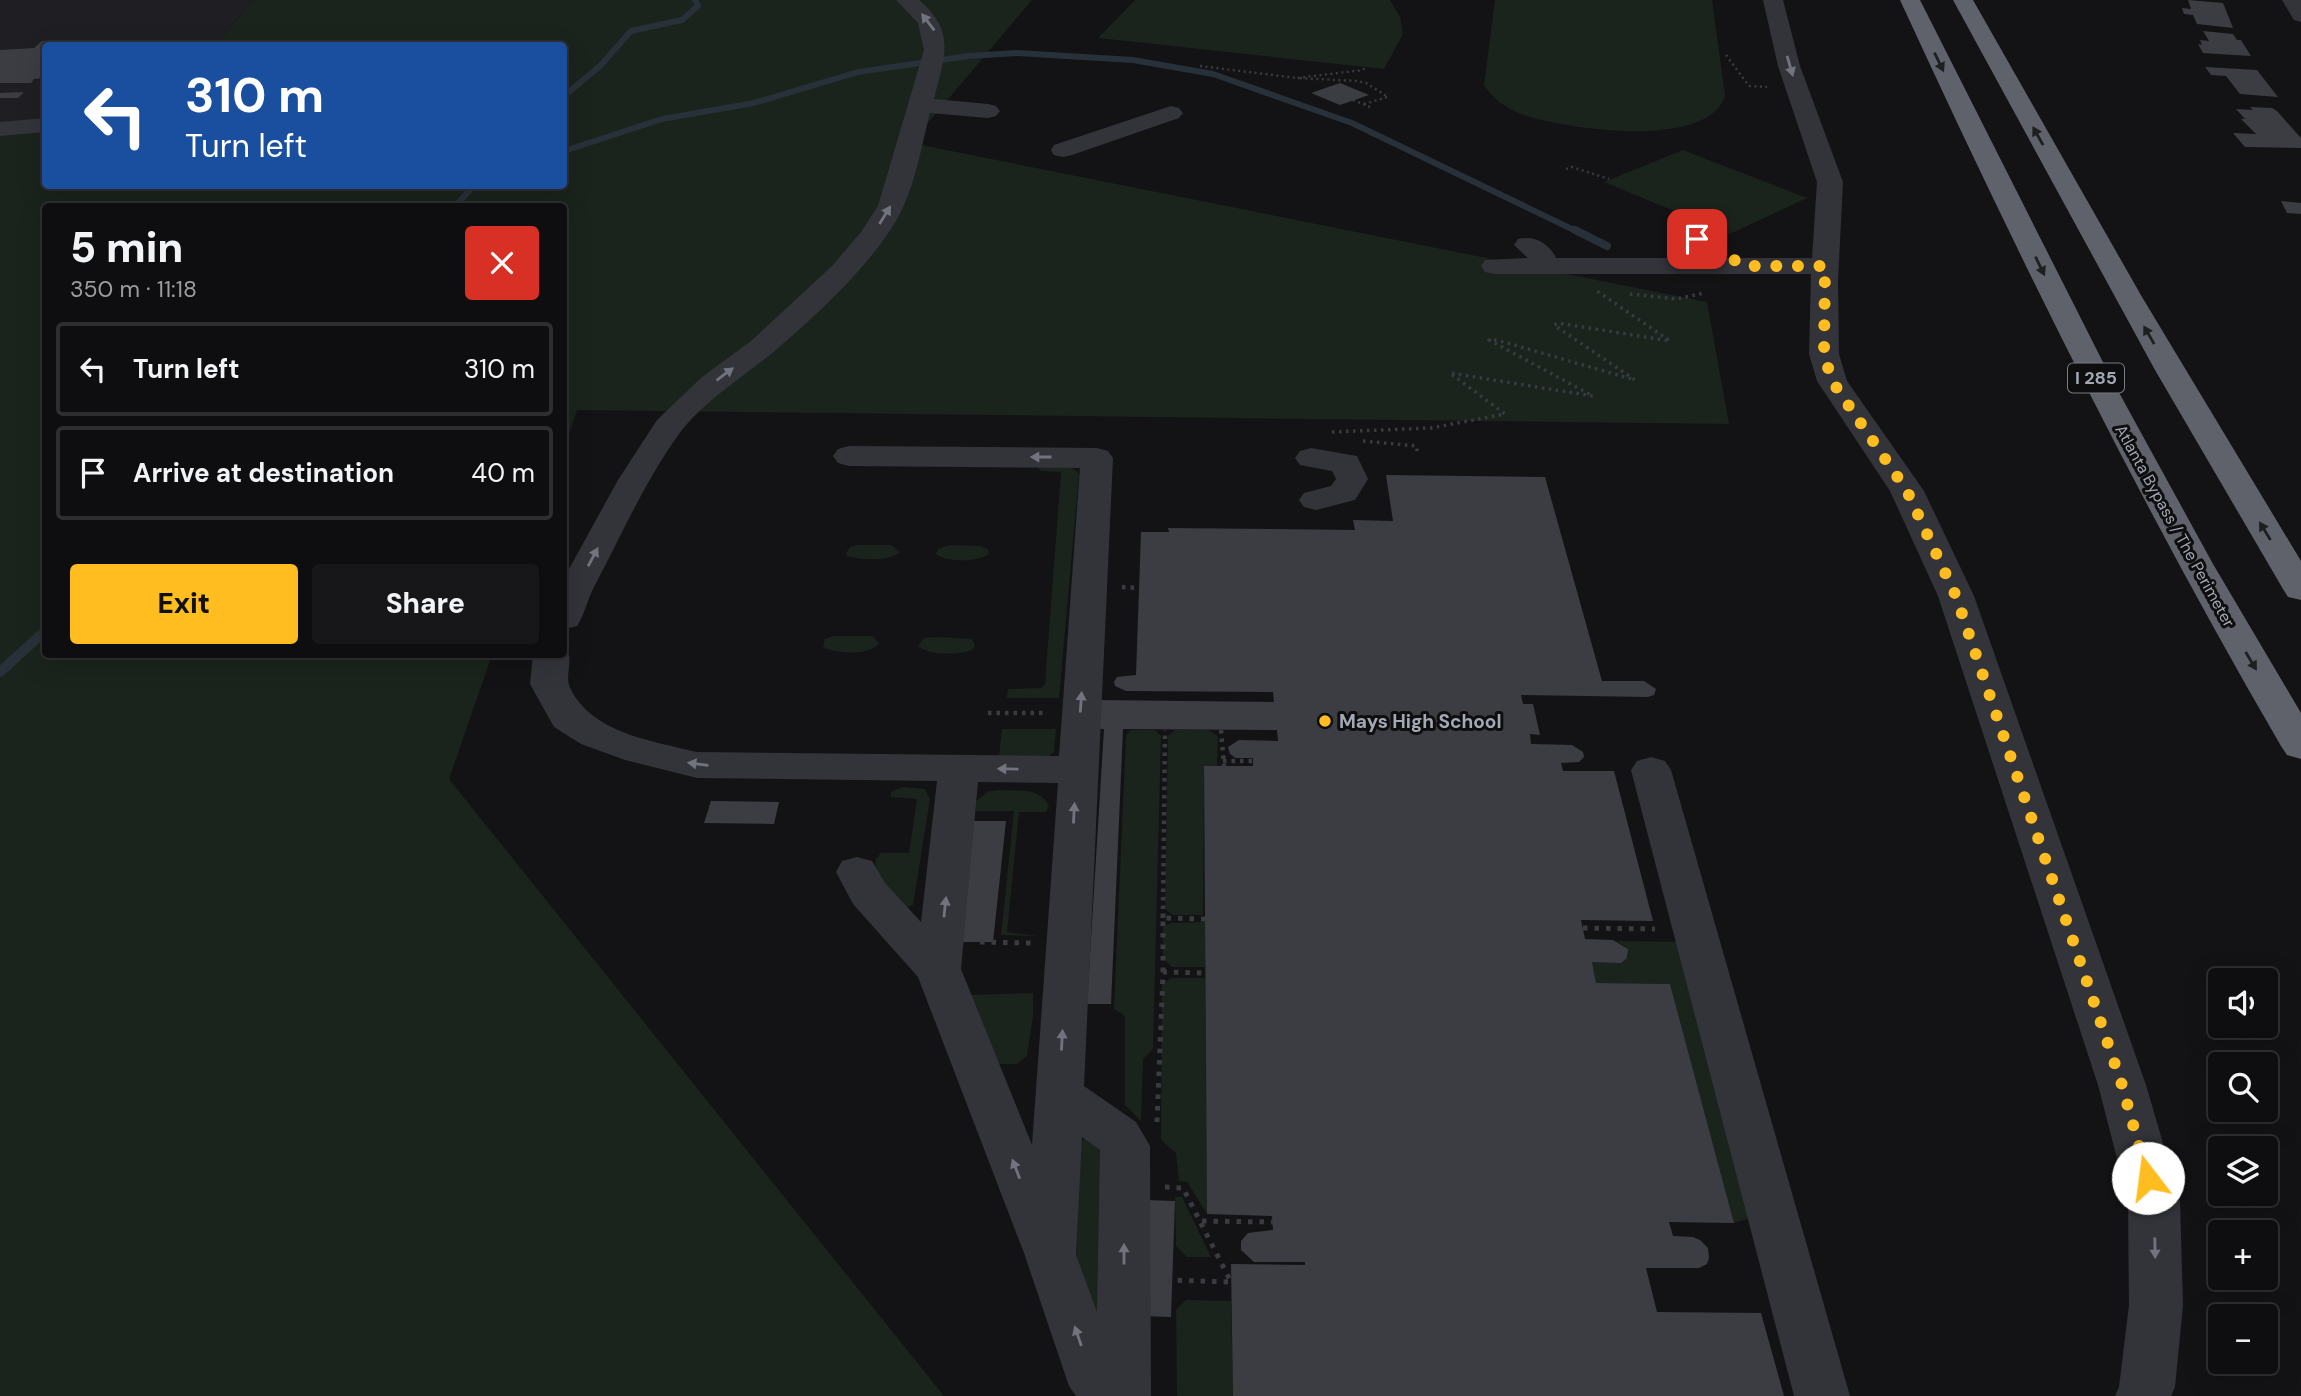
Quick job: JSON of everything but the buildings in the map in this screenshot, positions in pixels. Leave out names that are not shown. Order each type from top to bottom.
[{"type":"highway","name":"Atlanta Bypass / The Perimeter","points":[[1910,0],[2134,456],[2194,565],[2301,746]]},
{"type":"highway","points":[[1963,0],[2102,253],[2225,468],[2301,589]]},
{"type":"street","points":[[567,609],[572,595],[628,492],[668,427],[713,383],[761,347],[826,288],[872,236],[891,206],[933,59],[935,32],[929,21],[906,0]]},
{"type":"street","points":[[1773,0],[1790,66],[1830,182],[1824,354],[1832,381],[1907,491],[1956,596],[2122,1085],[2154,1201],[2156,1305],[2147,1387],[2143,1396]]},
{"type":"street","points":[[2292,0],[2301,16]]},
{"type":"street","points":[[920,105],[988,111]]},
{"type":"street","points":[[1063,149],[1171,113]]},
{"type":"street","points":[[0,129],[42,125]]},
{"type":"street","points":[[1697,239],[1745,266]]},
{"type":"street","points":[[1495,266],[1536,255],[1745,266],[1825,266]]},
{"type":"street","points":[[849,456],[1109,457],[1076,771],[1050,1255]]},
{"type":"street","points":[[1311,458],[1345,463],[1352,479],[1343,493],[1316,500]]},
{"type":"street","points":[[552,658],[549,684],[568,718],[595,736],[639,751],[697,765],[1076,771]]},
{"type":"street","points":[[938,969],[959,769]]},
{"type":"street","points":[[1651,770],[1822,1396]]},
{"type":"street","points":[[858,872],[868,893],[938,969],[1050,1255],[1089,1368],[1109,1396]]},
{"type":"street","points":[[1059,1094],[1118,1136],[1125,1146],[1123,1396]]},
{"type":"path","points":[[1727,55],[1749,86],[1771,87]]},
{"type":"path","points":[[1200,66],[1266,76],[1357,81],[1366,83],[1388,97],[1363,104]]},
{"type":"path","points":[[1297,78],[1363,70],[1365,67]]},
{"type":"path","points":[[1353,100],[1370,107]]},
{"type":"path","points":[[1566,169],[1572,167],[1609,179]]},
{"type":"path","points":[[1627,294],[1694,298],[1748,269],[1745,266]]},
{"type":"path","points":[[1339,439],[1327,436],[1328,432],[1431,428],[1505,414],[1450,373],[1592,396],[1489,340],[1497,340],[1635,380],[1554,325],[1558,323],[1670,341],[1597,291],[1607,292]]},
{"type":"path","points":[[1360,441],[1416,446],[1418,454]]},
{"type":"path","points":[[988,713],[1058,713]]},
{"type":"path","points":[[1156,1134],[1163,972],[1165,730]]},
{"type":"path","points":[[1222,730],[1223,764],[1253,761]]},
{"type":"path","points":[[1163,918],[1205,919]]},
{"type":"path","points":[[1583,928],[1695,930]]},
{"type":"path","points":[[977,929],[975,942],[1038,943]]},
{"type":"path","points":[[1163,972],[1206,973]]},
{"type":"path","points":[[1161,1280],[1231,1282],[1183,1188],[1164,1187]]},
{"type":"path","points":[[1202,1221],[1273,1222]]},
{"type":"shaded area","points":[[0,0],[253,0],[218,42],[42,42],[42,132],[0,134]]},
{"type":"shaded area","points":[[253,0],[1032,0],[911,143],[1707,302],[1729,424],[577,410],[567,440],[567,203],[42,203],[42,658],[491,658],[449,779],[944,1396],[0,1396],[0,134],[42,132],[42,189],[567,189],[567,42],[218,42]]},
{"type":"shaded area","points":[[1135,0],[1390,0],[1400,17],[1403,34],[1384,69],[1098,38]]},
{"type":"shaded area","points":[[1495,0],[1712,0],[1725,95],[1714,113],[1693,124],[1665,130],[1599,129],[1540,120],[1521,114],[1500,102],[1484,85]]},
{"type":"shaded area","points":[[1683,150],[1807,198],[1730,234],[1604,182]]},
{"type":"shaded area","points":[[1037,467],[1071,468],[1079,474],[1059,698],[1007,698],[1008,689],[1041,688],[1045,684],[1061,472],[1041,471]]},
{"type":"shaded area","points":[[891,545],[900,552],[882,559],[847,556],[850,547]]},
{"type":"shaded area","points":[[949,545],[980,546],[988,549],[989,554],[977,559],[962,560],[947,559],[936,554],[938,549]]},
{"type":"shaded area","points":[[834,636],[872,636],[879,643],[861,652],[836,651],[823,647],[825,639]]},
{"type":"shaded area","points":[[924,638],[972,639],[975,645],[972,650],[952,654],[929,652],[918,646]]},
{"type":"shaded area","points":[[1002,729],[1056,729],[1054,752],[1049,756],[999,756]]},
{"type":"shaded area","points":[[1131,730],[1155,730],[1161,736],[1153,1049],[1143,1059],[1141,1121],[1125,1105],[1125,1016],[1114,1009],[1126,735]]},
{"type":"shaded area","points":[[1175,730],[1208,730],[1218,736],[1217,766],[1204,767],[1203,915],[1173,915],[1165,909],[1168,736]]},
{"type":"shaded area","points":[[903,787],[925,789],[930,799],[913,905],[905,908],[875,871],[876,859],[881,853],[909,853],[917,799],[891,797],[891,792]]},
{"type":"shaded area","points":[[989,791],[1034,793],[1049,806],[1046,812],[1019,812],[1007,932],[1039,936],[1001,935],[1014,811],[976,811],[976,801]]},
{"type":"shaded area","points":[[1205,922],[1205,967],[1172,967],[1163,959],[1163,926],[1172,923]]},
{"type":"shaded area","points":[[1616,941],[1685,942],[1751,1218],[1734,1223],[1670,984],[1596,983],[1592,962],[1623,961],[1628,956],[1626,947]]},
{"type":"shaded area","points":[[1171,978],[1205,978],[1207,1214],[1187,1182],[1179,1181],[1176,1153],[1161,1140],[1162,984]]},
{"type":"shaded area","points":[[1033,993],[1033,1016],[1027,1056],[1017,1064],[998,1064],[965,995]]},
{"type":"shaded area","points":[[1085,1137],[1102,1152],[1098,1317],[1076,1268],[1080,1144]]},
{"type":"shaded area","points":[[1175,1197],[1182,1197],[1211,1257],[1187,1257],[1176,1246]]},
{"type":"shaded area","points":[[1186,1300],[1231,1301],[1233,1396],[1177,1396],[1176,1310]]},
{"type":"waterway","points":[[567,94],[600,66],[631,31],[682,20],[698,6],[695,0]]},
{"type":"waterway","points":[[567,150],[662,119],[754,103],[858,72],[968,56],[1017,53],[1133,60],[1213,74],[1352,123],[1578,232]]},
{"type":"waterway","points":[[458,203],[471,189]]},
{"type":"waterway","points":[[1575,230],[1607,246]]},
{"type":"waterway","points":[[0,672],[42,634]]},
{"type":"place","name":"Mays High School","points":[[1325,721]]},
{"type":"route","points":[[1697,239],[1745,266],[1825,266],[1824,354],[1832,381],[1883,452],[1907,491],[1933,541],[1956,596],[2122,1085],[2148,1178]]}]
